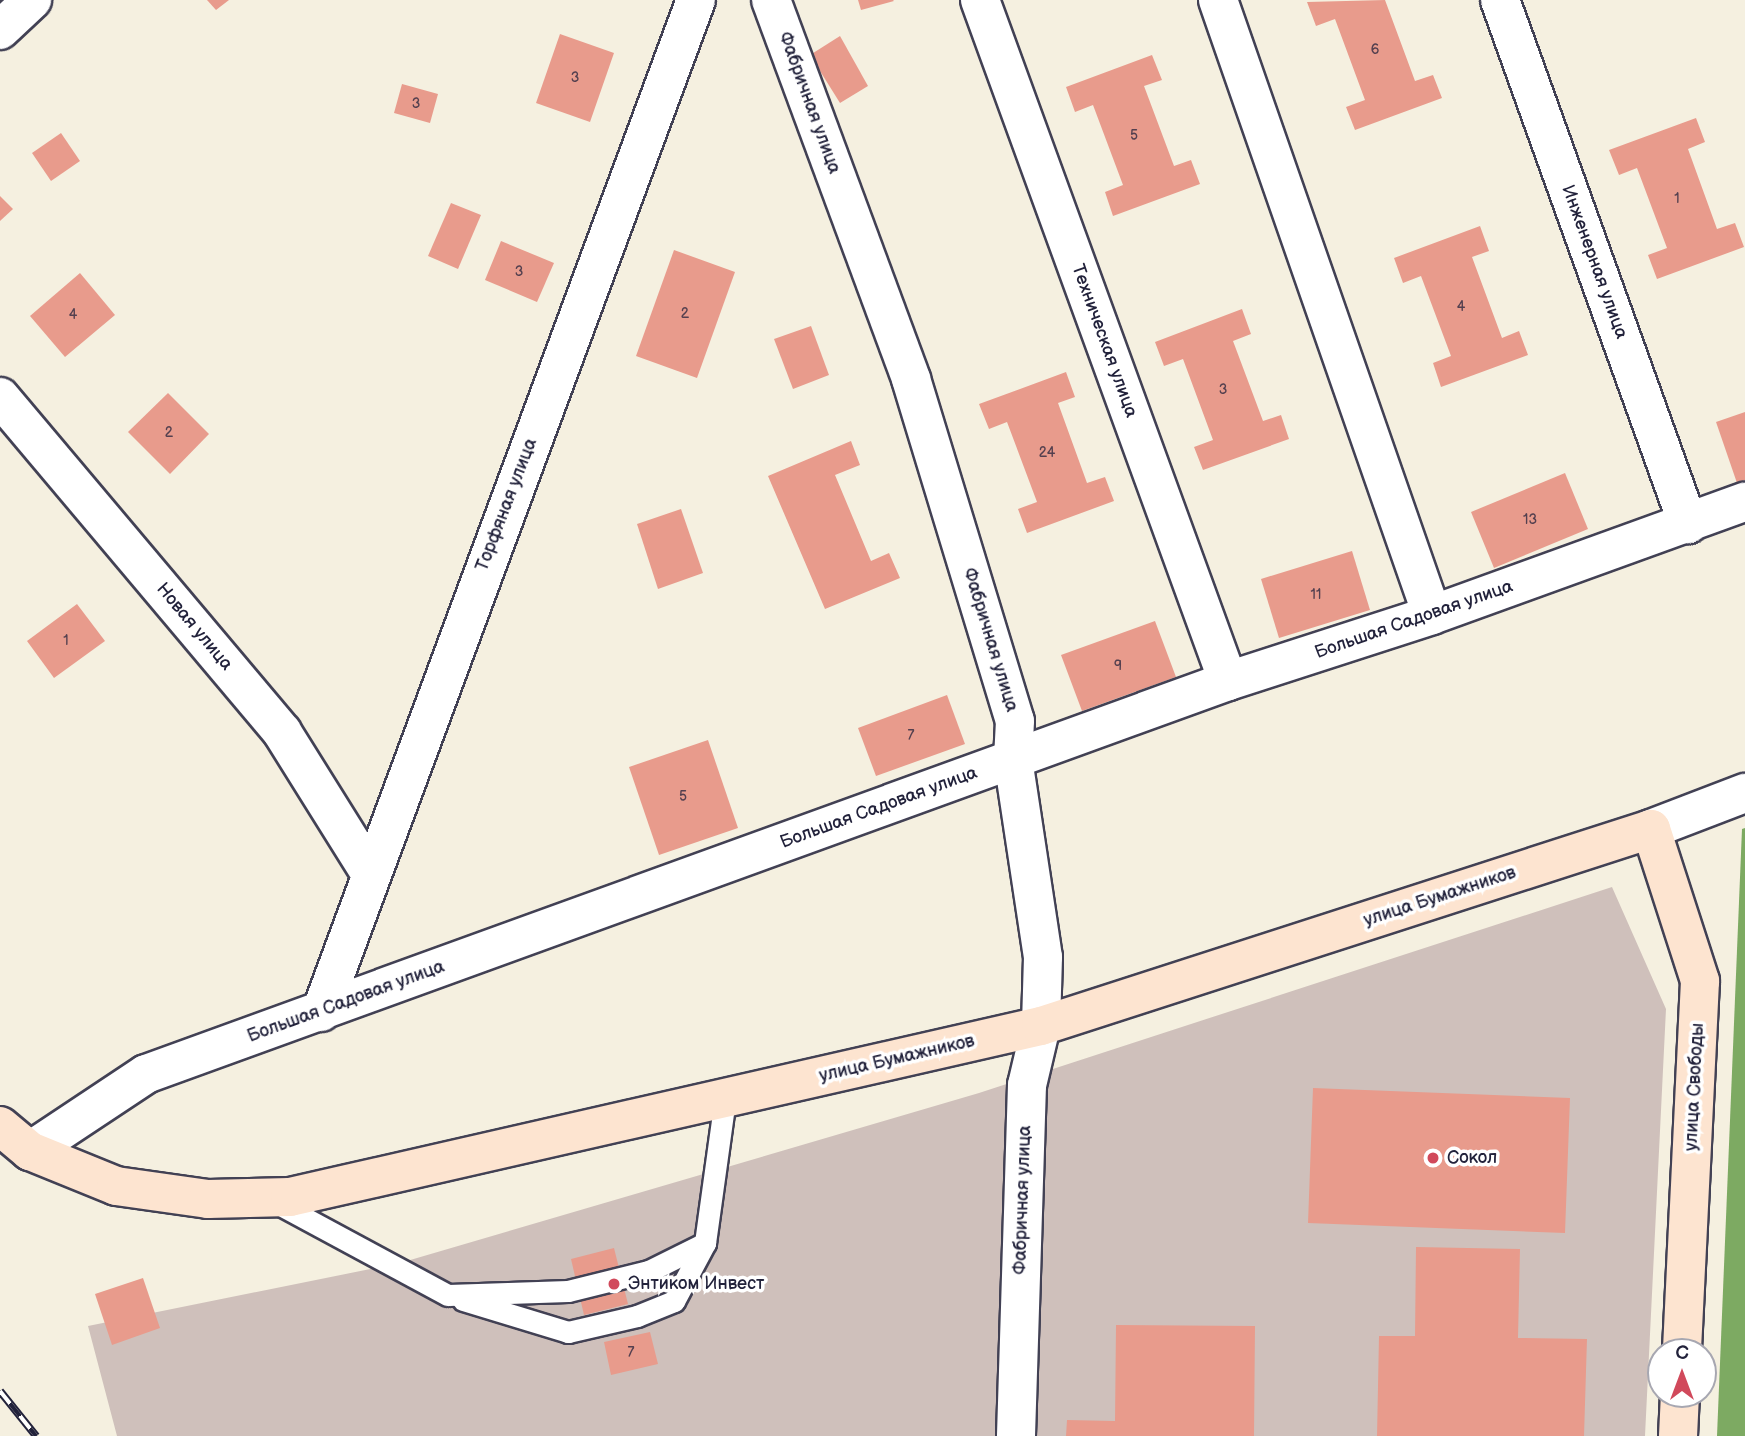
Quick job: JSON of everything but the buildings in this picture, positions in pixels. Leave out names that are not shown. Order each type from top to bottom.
[{"type":"main road","name":"улица Бумажников","points":[[0,1126],[30,1151],[116,1186],[208,1199],[267,1198],[303,1194],[1041,1026],[1651,829]]},
{"type":"main road","name":"улица Свободы","points":[[1651,829],[1700,981],[1683,1338]]},
{"type":"main road","points":[[1678,1436],[1679,1408]]},
{"type":"street","points":[[0,30],[32,0]]},
{"type":"street","name":"Торфяная улица","points":[[321,1012],[369,871],[696,0]]},
{"type":"street","name":"Фабричная улица","points":[[771,0],[911,379],[1015,721],[1013,759],[1043,957],[1041,1026],[1027,1085],[1016,1436]]},
{"type":"street","name":"Техническая улица","points":[[980,0],[1228,681]]},
{"type":"street","points":[[1218,0],[1432,615]]},
{"type":"street","name":"Инженерная улица","points":[[1500,0],[1688,524]]},
{"type":"street","name":"Новая улица","points":[[0,397],[282,732],[369,871]]},
{"type":"street","name":"Большая Садовая улица","points":[[30,1151],[146,1074],[1228,681],[1432,615],[1745,502]]},
{"type":"street","name":"улица Бумажников","points":[[1651,829],[1745,793]]},
{"type":"lane","points":[[267,1198],[448,1295],[568,1332],[637,1316],[674,1301],[705,1243],[724,1098]]},
{"type":"lane","points":[[448,1295],[568,1291],[649,1271],[705,1243]]},
{"type":"shaded area","points":[[1612,887],[1666,1009],[1650,1338],[1647,1338],[1645,1436],[117,1436],[88,1326],[400,1263],[979,1093]]},
{"type":"green space","points":[[1745,828],[1745,1436],[1717,1436],[1742,829]]},
{"type":"railway","points":[[0,1391],[36,1436]]},
{"type":"place","name":"Сокол","points":[[1433,1158]]},
{"type":"place","name":"Энтиком Инвест","points":[[614,1284]]}]
